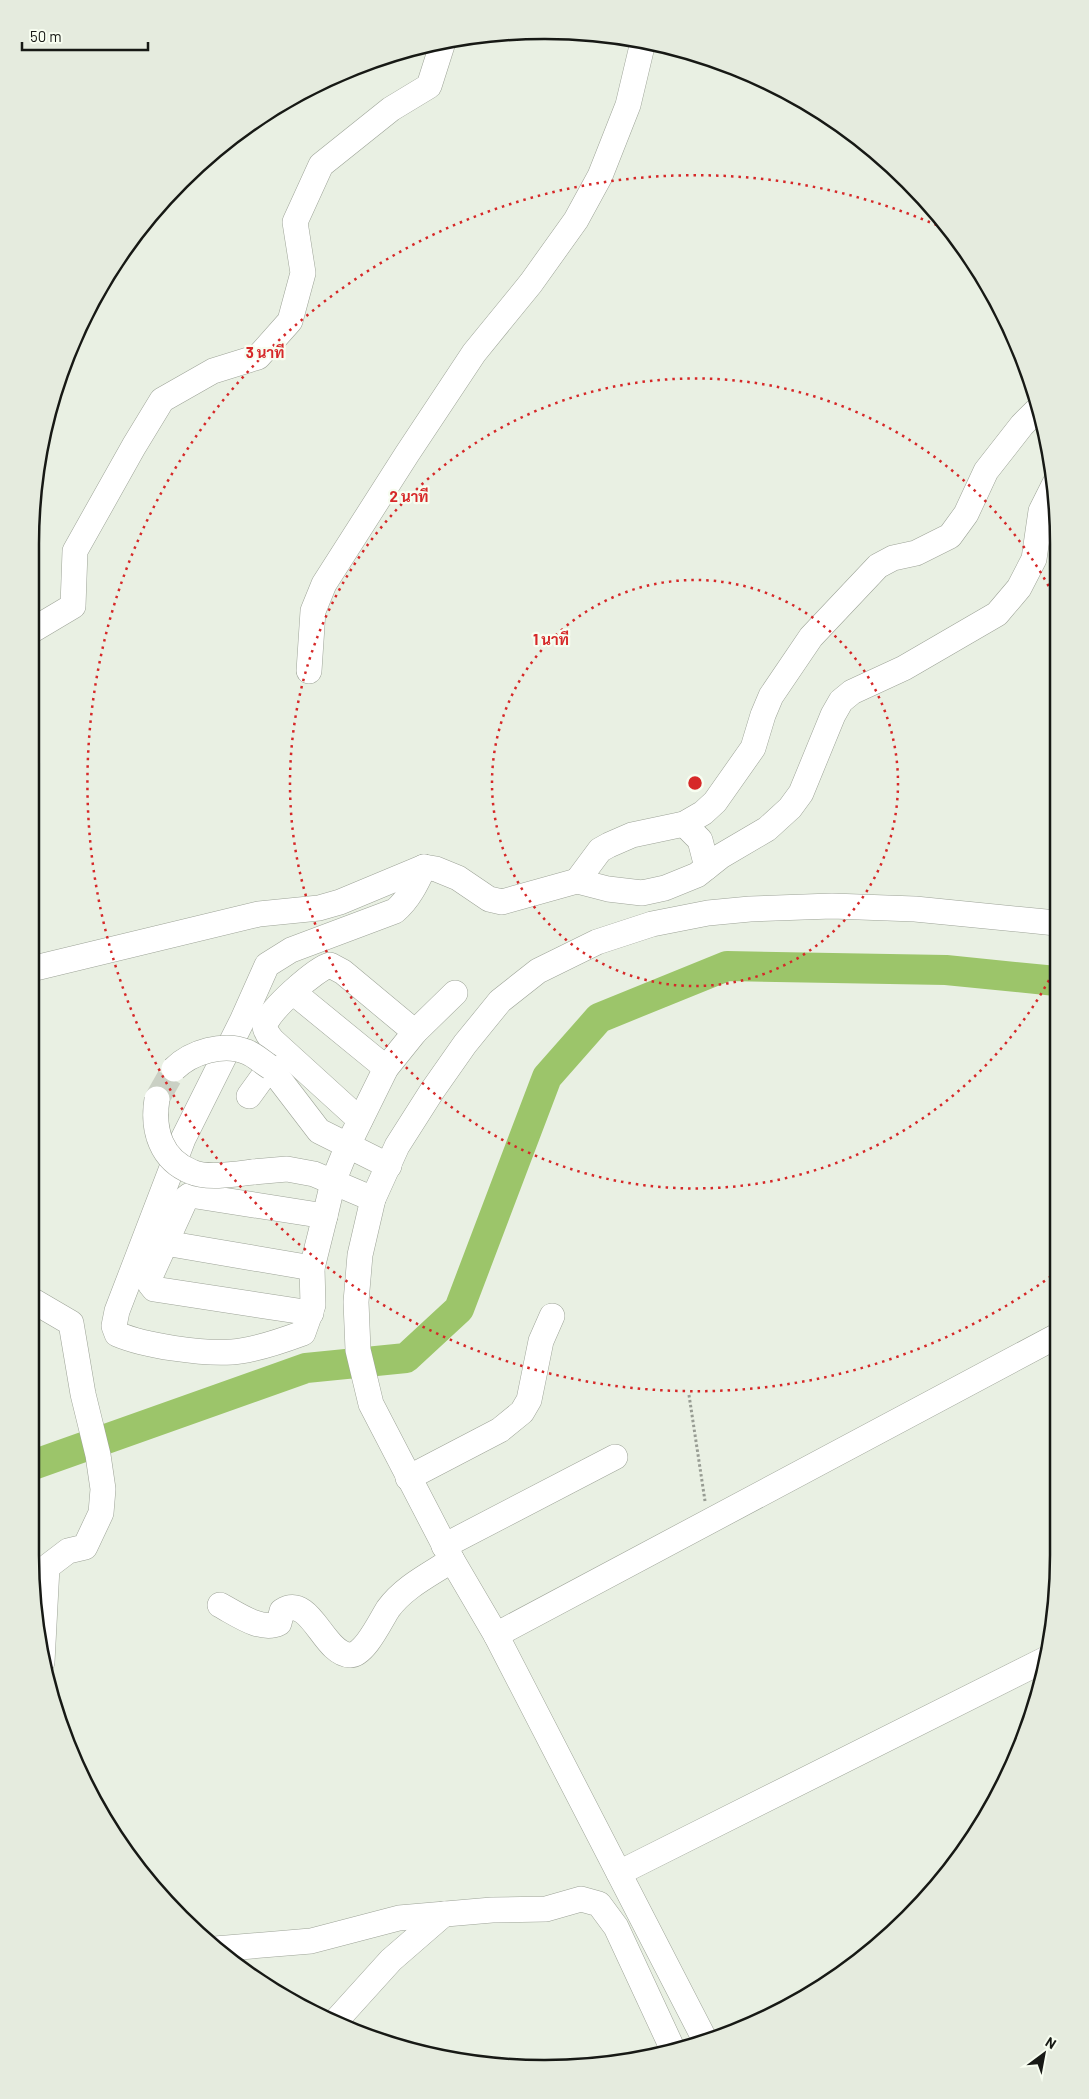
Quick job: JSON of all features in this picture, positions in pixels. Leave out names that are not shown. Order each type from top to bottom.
[{"type":"street","points":[[310,671],[313,611],[324,584],[474,352],[531,283],[576,220],[600,176],[628,105],[642,48]]},
{"type":"street","points":[[39,626],[73,606],[75,552],[162,400],[213,371],[258,357],[290,321],[303,273],[295,222],[321,165],[391,109],[429,86],[441,49]]},
{"type":"street","points":[[577,881],[600,850],[632,835],[684,824],[703,813],[715,802],[753,748],[771,696],[811,636],[878,566],[893,558],[916,553],[950,536],[966,514],[986,471],[1033,414]]},
{"type":"street","points":[[39,967],[259,914],[319,908],[340,902],[424,868],[436,869],[458,878],[489,899],[502,902],[577,881],[608,889],[642,893],[686,881],[721,856],[767,829],[790,808],[801,792],[841,701],[852,692],[904,668],[997,614],[1019,588],[1034,559],[1041,511],[1048,497]]},
{"type":"street","points":[[684,824],[700,840],[707,867]]},
{"type":"street","points":[[424,868],[412,892],[395,911],[291,950],[267,965],[245,1015],[183,1139],[117,1311],[114,1326],[117,1334],[132,1341],[201,1351],[233,1352],[287,1339],[303,1333],[314,1305],[312,1268],[324,1216],[333,1182],[348,1146],[386,1068],[415,1032],[455,993]]},
{"type":"street","points":[[686,881],[708,913]]},
{"type":"street","points":[[702,2035],[496,1635],[448,1553],[371,1404],[358,1350],[356,1302],[360,1255],[373,1199],[398,1146],[432,1091],[465,1044],[500,1001],[538,970],[596,942],[621,932],[652,924],[708,913],[750,909],[841,906],[914,909],[1050,922]]},
{"type":"street","points":[[360,1120],[272,1040],[265,1025],[268,1018],[276,1008],[319,969],[330,965],[335,966],[415,1032]]},
{"type":"street","points":[[293,992],[386,1068]]},
{"type":"street","points":[[174,1069],[182,1060],[220,1048],[246,1052],[270,1067],[319,1131],[389,1166]]},
{"type":"street","points":[[249,1096],[270,1067]]},
{"type":"street","points":[[157,1099],[154,1116],[156,1133],[170,1158],[192,1173],[224,1176],[287,1169],[314,1174],[373,1199]]},
{"type":"street","points":[[311,1312],[154,1289],[150,1284],[150,1277],[186,1198],[190,1195],[324,1216]]},
{"type":"street","points":[[165,1244],[312,1268]]},
{"type":"street","points":[[39,1305],[71,1323],[83,1394],[98,1455],[103,1489],[101,1513],[85,1547],[68,1551],[47,1567],[43,1623]]},
{"type":"street","points":[[408,1478],[500,1430],[522,1412],[530,1400],[542,1341],[552,1316]]},
{"type":"street","points":[[496,1635],[1050,1340]]},
{"type":"street","points":[[220,1605],[260,1625],[272,1627],[279,1623],[282,1611],[289,1607],[303,1610],[332,1645],[341,1652],[350,1655],[358,1653],[390,1607],[404,1591],[448,1553],[615,1457]]},
{"type":"street","points":[[619,1873],[1039,1663]]},
{"type":"street","points":[[226,1947],[311,1941],[399,1918],[492,1910],[546,1909],[581,1900],[599,1904],[616,1926],[670,2044]]},
{"type":"street","points":[[340,2017],[391,1960],[444,1914]]},
{"type":"path","points":[[690,1395],[708,1522]]},
{"type":"waterway","points":[[39,1463],[306,1368],[406,1358],[459,1309],[547,1077],[599,1018],[727,966],[946,970],[1050,980]]},
{"type":"tunnel","points":[[157,1099],[174,1069]]}]
